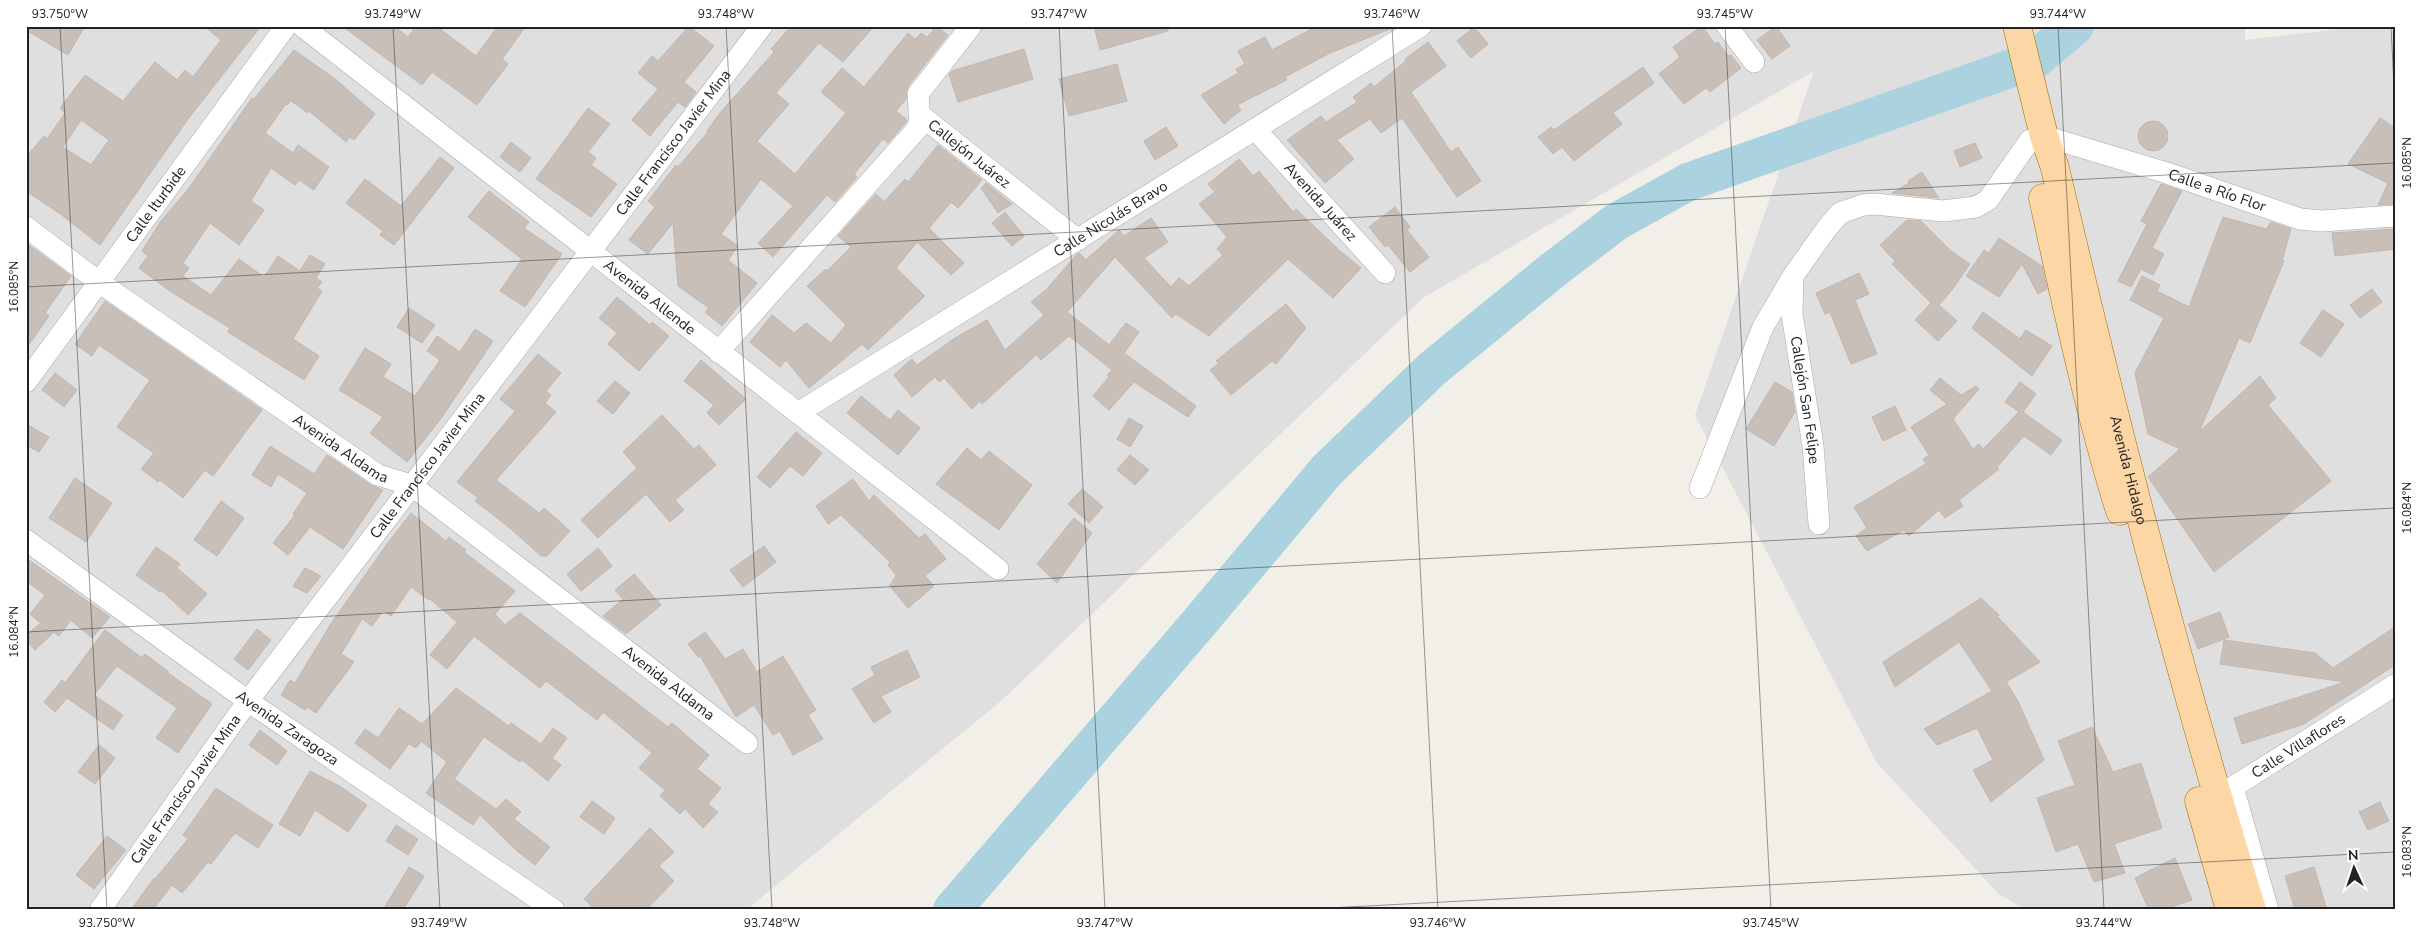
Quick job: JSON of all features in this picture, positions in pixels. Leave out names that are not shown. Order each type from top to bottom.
[{"type":"main road","name":"Avenida Hidalgo","points":[[2003,26],[2031,110]]},
{"type":"main road","name":"Avenida Hidalgo","points":[[2017,26],[2037,138],[2056,168],[2126,462],[2217,796],[2252,910]]},
{"type":"main road","name":"Avenida Hidalgo","points":[[2217,796],[2230,910]]},
{"type":"street","name":"Calle Iturbide","points":[[26,382],[286,26]]},
{"type":"street","name":"Avenida Allende","points":[[302,26],[998,569]]},
{"type":"street","name":"Calle Francisco Javier Mina","points":[[100,910],[248,701],[411,484],[762,26]]},
{"type":"street","name":"Callejón Juárez","points":[[970,26],[918,94],[920,114],[1078,240]]},
{"type":"street","name":"Calle Nicolás Bravo","points":[[798,413],[1421,26]]},
{"type":"street","points":[[1727,26],[1754,62]]},
{"type":"street","points":[[718,352],[917,129],[920,114]]},
{"type":"street","name":"Avenida Juárez","points":[[1255,129],[1385,273]]},
{"type":"street","points":[[1700,488],[1763,327],[1793,276],[1826,228],[1840,213],[1869,204],[1943,211],[1976,207],[1988,200],[2037,138]]},
{"type":"street","name":"Calle a Río Flor","points":[[2037,138],[2166,173],[2300,219],[2321,221],[2395,216]]},
{"type":"street","name":"Avenida Aldama","points":[[26,227],[99,282],[378,475],[411,484],[747,743]]},
{"type":"street","name":"Callejón San Felipe","points":[[1793,276],[1792,314],[1813,446],[1819,524]]},
{"type":"street","name":"Avenida Zaragoza","points":[[26,540],[248,701],[554,910]]},
{"type":"street","name":"Calle Villaflores","points":[[2217,796],[2395,685]]},
{"type":"street","points":[[2217,796],[2268,910]]},
{"type":"shaded area","points":[[26,26],[2245,26],[2245,40],[2367,26],[2395,26],[2395,910],[2026,910],[1999,894],[1877,763],[1695,415],[1814,71],[1423,298],[1001,701],[746,910],[26,910]]},
{"type":"building","points":[[26,26],[85,26],[68,55],[26,30]]},
{"type":"building","points":[[204,26],[261,26],[188,119],[100,245],[59,213],[26,191],[26,157],[44,136],[47,139],[65,113],[60,108],[85,75],[123,101],[155,62],[177,80],[185,70],[193,77],[221,40]],"holes":[[[81,120],[109,140],[91,165],[63,147]]]},
{"type":"building","points":[[342,26],[394,26],[408,37],[416,26],[436,26],[476,56],[498,26],[526,26],[502,59],[508,64],[477,105],[432,72],[422,85]]},
{"type":"building","points":[[689,26],[714,46],[684,82],[696,92],[685,107],[678,102],[650,136],[632,120],[658,89],[638,73],[652,56],[658,61]]},
{"type":"building","points":[[791,26],[874,26],[843,62],[819,43],[776,93],[789,104],[757,141],[795,174],[846,113],[821,92],[842,68],[864,87],[908,33],[915,39],[921,33],[927,37],[937,26],[948,35],[908,86],[906,99],[896,111],[907,120],[906,122],[888,143],[883,139],[854,174],[857,177],[835,202],[827,195],[773,257],[758,243],[793,206],[761,179],[721,234],[738,246],[728,260],[757,283],[722,326],[705,312],[709,308],[678,286],[673,223],[648,254],[629,240],[655,207],[648,201],[676,165],[678,167],[708,132],[720,113],[774,52],[771,49]]},
{"type":"building","points":[[1094,26],[1168,26],[1168,31],[1100,50]]},
{"type":"building","points":[[1317,26],[1395,27],[1330,53],[1285,77],[1287,80],[1237,105],[1241,110],[1224,124],[1201,95],[1238,73],[1236,69],[1245,64],[1238,51],[1265,37],[1272,50]]},
{"type":"building","points":[[1702,26],[1715,44],[1718,42],[1728,56],[1731,55],[1741,68],[1710,92],[1706,88],[1684,104],[1659,74],[1680,57],[1673,47]]},
{"type":"building","points":[[1776,26],[1790,46],[1772,59],[1757,40]]},
{"type":"building","points":[[1474,27],[1488,44],[1471,58],[1457,41]]},
{"type":"building","points":[[1428,42],[1446,66],[1411,92],[1451,152],[1458,147],[1481,181],[1457,197],[1402,118],[1381,133],[1370,119],[1337,140],[1354,159],[1325,183],[1287,140],[1321,116],[1326,122],[1357,102],[1353,97],[1371,83],[1374,87],[1406,61],[1405,59]]},
{"type":"building","points":[[1024,49],[1033,79],[958,102],[949,74],[952,71]]},
{"type":"building","points":[[294,50],[334,78],[375,114],[354,140],[350,137],[346,142],[309,111],[308,113],[291,101],[286,104],[265,133],[293,153],[298,145],[329,167],[314,190],[299,180],[295,185],[271,168],[251,201],[264,210],[239,245],[210,223],[183,263],[189,268],[183,276],[211,295],[239,259],[264,277],[278,256],[300,271],[310,255],[325,264],[316,278],[322,282],[317,288],[322,291],[293,339],[319,356],[304,380],[228,332],[230,328],[171,292],[139,268],[148,256],[142,251],[161,221],[189,188],[252,98],[254,99]]},
{"type":"building","points":[[1117,64],[1127,101],[1069,116],[1059,79]]},
{"type":"building","points":[[1643,67],[1654,83],[1613,113],[1622,124],[1574,161],[1562,147],[1553,154],[1538,137],[1551,127],[1554,130]]},
{"type":"building","points":[[588,108],[610,124],[588,152],[596,158],[591,165],[617,184],[591,217],[536,179]]},
{"type":"building","points":[[2380,118],[2395,128],[2395,204],[2378,205],[2388,183],[2348,164]]},
{"type":"building","points":[[2153,121],[2164,125],[2168,136],[2164,147],[2153,151],[2142,147],[2138,136],[2142,125]]},
{"type":"building","points":[[1166,127],[1178,146],[1155,160],[1144,141]]},
{"type":"building","points":[[511,142],[531,158],[520,172],[500,157]]},
{"type":"building","points":[[1975,143],[1982,158],[1960,167],[1954,151]]},
{"type":"building","points":[[938,145],[982,180],[958,208],[951,202],[929,228],[964,263],[951,275],[917,242],[896,268],[925,296],[868,350],[862,344],[809,388],[786,360],[780,367],[750,342],[772,315],[794,333],[806,323],[831,343],[846,325],[807,286],[826,269],[827,271],[851,247],[838,236],[876,194],[884,202],[905,179],[908,182]]},
{"type":"building","points":[[440,157],[454,168],[394,245],[380,235],[383,231],[346,203],[365,179],[401,206]]},
{"type":"building","points":[[1239,159],[1253,176],[1259,171],[1293,212],[1296,209],[1340,251],[1361,268],[1333,298],[1288,259],[1209,336],[1176,314],[1172,318],[1115,257],[1067,312],[1109,345],[1126,323],[1139,332],[1124,353],[1196,406],[1188,417],[1134,382],[1109,410],[1093,396],[1109,377],[1107,375],[1112,370],[1069,336],[1041,360],[1036,355],[982,404],[980,401],[972,409],[944,378],[939,382],[935,377],[912,397],[894,375],[912,359],[917,365],[955,338],[987,320],[1005,350],[1044,315],[1031,302],[1047,289],[1077,254],[1079,253],[1086,260],[1119,230],[1124,236],[1151,218],[1168,242],[1144,258],[1171,287],[1179,278],[1189,286],[1223,255],[1217,249],[1227,237],[1199,204],[1215,192],[1208,184]]},
{"type":"building","points":[[1922,172],[1939,198],[1892,193],[1909,183],[1908,181]]},
{"type":"building","points":[[986,183],[1012,204],[998,213],[981,188]]},
{"type":"building","points":[[2161,184],[2182,191],[2152,248],[2164,254],[2153,275],[2141,269],[2131,287],[2118,281],[2147,224],[2141,221]]},
{"type":"building","points":[[489,191],[529,222],[524,228],[562,254],[525,307],[500,291],[522,259],[468,217]]},
{"type":"building","points":[[1395,207],[1410,227],[1407,230],[1429,257],[1410,272],[1388,245],[1385,247],[1369,227]]},
{"type":"building","points":[[1005,212],[1024,236],[1012,246],[992,223]]},
{"type":"building","points":[[2223,217],[2266,229],[2271,222],[2291,229],[2282,261],[2284,261],[2250,343],[2239,338],[2199,432],[2260,376],[2276,398],[2268,405],[2331,481],[2214,572],[2148,477],[2180,449],[2148,434],[2135,373],[2164,318],[2130,300],[2142,276],[2160,285],[2157,291],[2189,307]]},
{"type":"building","points":[[1907,220],[1921,221],[1951,251],[1970,264],[1939,305],[1957,321],[1938,341],[1915,320],[1931,303],[1892,264],[1895,261],[1880,245]]},
{"type":"building","points":[[2395,229],[2395,249],[2335,256],[2332,233]]},
{"type":"building","points":[[1999,238],[2042,266],[2047,289],[2038,294],[2022,264],[1999,297],[1966,276],[1984,250],[1989,253]]},
{"type":"building","points":[[26,243],[71,276],[45,313],[49,316],[26,349]]},
{"type":"building","points":[[1859,273],[1869,294],[1855,300],[1877,354],[1851,364],[1830,312],[1825,314],[1816,293]]},
{"type":"building","points":[[2372,289],[2382,302],[2360,318],[2350,305]]},
{"type":"building","points":[[617,297],[650,325],[652,322],[669,336],[639,371],[608,344],[617,333],[599,318]]},
{"type":"building","points":[[105,301],[262,410],[213,476],[205,470],[183,498],[160,480],[158,482],[141,469],[154,453],[117,427],[150,380],[99,345],[92,356],[75,344]]},
{"type":"building","points":[[1286,304],[1306,328],[1276,364],[1272,361],[1231,395],[1210,370],[1219,363],[1216,361]]},
{"type":"building","points":[[409,308],[435,325],[422,343],[397,327]]},
{"type":"building","points":[[2323,310],[2344,324],[2321,357],[2300,343]]},
{"type":"building","points":[[1983,312],[2020,339],[2026,330],[2052,346],[2032,376],[1972,328]]},
{"type":"building","points":[[475,329],[493,341],[442,417],[407,462],[370,433],[383,417],[339,390],[365,348],[391,364],[383,377],[415,396],[440,360],[427,351],[437,336],[460,352]]},
{"type":"building","points":[[538,354],[561,373],[546,391],[551,395],[545,403],[556,412],[496,480],[539,513],[544,508],[570,531],[547,556],[541,556],[510,528],[475,501],[478,498],[457,482],[515,411],[500,399]]},
{"type":"building","points":[[701,360],[746,399],[719,425],[707,413],[714,405],[684,381]]},
{"type":"building","points":[[55,373],[77,390],[64,407],[42,390]]},
{"type":"building","points":[[1940,378],[1961,395],[1976,386],[1979,389],[1953,419],[1973,449],[1979,444],[1983,449],[2019,412],[2005,402],[2020,382],[2036,394],[2023,412],[2062,440],[2051,455],[2024,436],[1997,467],[1999,469],[1959,500],[1963,506],[1945,518],[1939,510],[1909,536],[1904,530],[1867,551],[1856,536],[1867,528],[1854,507],[1926,464],[1923,459],[1929,455],[1911,427],[1947,404],[1930,390]]},
{"type":"building","points":[[615,381],[630,393],[613,414],[597,401]]},
{"type":"building","points":[[1775,382],[1792,392],[1795,412],[1774,446],[1746,429]]},
{"type":"building","points":[[861,396],[890,420],[898,410],[920,428],[898,455],[847,413]]},
{"type":"building","points":[[1895,406],[1906,430],[1883,441],[1872,417]]},
{"type":"building","points":[[662,415],[694,449],[699,445],[716,465],[675,500],[684,510],[670,522],[646,494],[598,538],[581,520],[637,468],[623,452]]},
{"type":"building","points":[[1129,418],[1143,426],[1130,447],[1117,439]]},
{"type":"building","points":[[26,424],[49,437],[39,452],[26,445]]},
{"type":"building","points":[[796,432],[822,453],[803,476],[790,466],[770,488],[757,477]]},
{"type":"building","points":[[270,446],[314,474],[327,455],[371,485],[383,490],[343,549],[310,527],[288,555],[273,543],[295,515],[293,514],[307,493],[278,474],[271,487],[252,475]]},
{"type":"building","points":[[967,448],[981,460],[989,451],[1032,485],[999,530],[936,484]]},
{"type":"building","points":[[1130,455],[1149,470],[1135,485],[1117,470]]},
{"type":"building","points":[[75,478],[112,503],[86,542],[49,518]]},
{"type":"building","points":[[853,479],[869,501],[874,495],[919,538],[925,534],[946,559],[925,576],[934,586],[908,608],[890,586],[896,575],[888,565],[890,562],[841,515],[828,524],[816,506]]},
{"type":"building","points":[[1082,489],[1103,507],[1089,523],[1068,504]]},
{"type":"building","points":[[221,501],[244,518],[217,556],[194,540]]},
{"type":"building","points":[[411,513],[446,541],[449,537],[466,550],[464,552],[515,591],[495,614],[505,625],[520,613],[668,727],[672,723],[709,755],[697,769],[721,788],[708,804],[718,812],[703,828],[685,809],[680,814],[660,796],[665,790],[639,768],[652,753],[603,712],[597,720],[546,681],[540,688],[474,636],[447,669],[430,655],[457,622],[430,599],[411,587],[391,616],[383,611],[372,626],[362,619],[341,654],[354,662],[316,713],[307,707],[305,710],[281,695],[290,680],[295,683],[332,622]]},
{"type":"building","points":[[1074,518],[1092,533],[1057,583],[1037,564]]},
{"type":"building","points":[[764,546],[776,562],[743,587],[730,570]]},
{"type":"building","points":[[156,547],[180,564],[177,568],[207,594],[188,615],[161,590],[160,592],[136,575]]},
{"type":"building","points":[[598,548],[612,566],[581,591],[567,574]]},
{"type":"building","points":[[26,558],[110,617],[92,638],[71,620],[59,636],[54,632],[35,650],[26,640],[26,635],[41,623],[30,614],[45,595],[26,581]]},
{"type":"building","points":[[305,568],[321,576],[307,593],[293,586]]},
{"type":"building","points":[[634,574],[661,605],[626,634],[603,616],[623,599],[615,590]]},
{"type":"building","points":[[1981,598],[1999,615],[1997,616],[2040,662],[2006,682],[2018,701],[2044,760],[1991,802],[1973,770],[1993,760],[1977,728],[1937,745],[1924,729],[1992,691],[1959,642],[1895,687],[1883,662]]},
{"type":"building","points":[[2220,612],[2229,637],[2198,649],[2188,624]]},
{"type":"building","points":[[2395,627],[2395,665],[2304,724],[2242,744],[2234,718],[2345,682],[2220,664],[2224,640],[2315,653],[2333,668]]},
{"type":"building","points":[[257,629],[271,640],[248,670],[234,659]]},
{"type":"building","points":[[105,630],[142,658],[145,654],[212,704],[178,753],[156,738],[177,708],[117,666],[94,695],[123,715],[113,730],[67,698],[55,712],[44,702],[62,680],[65,683]]},
{"type":"building","points":[[705,632],[725,659],[743,649],[757,672],[783,656],[816,710],[808,715],[823,739],[793,755],[780,731],[773,735],[754,705],[736,717],[700,656],[698,657],[688,644]]},
{"type":"building","points":[[907,650],[920,677],[881,696],[891,712],[874,723],[852,689],[875,675],[871,667]]},
{"type":"building","points":[[456,688],[509,726],[511,723],[541,744],[553,728],[567,738],[552,758],[561,765],[548,781],[522,760],[520,762],[484,737],[454,779],[496,809],[506,799],[521,812],[514,819],[550,847],[535,865],[517,851],[480,815],[473,825],[426,793],[447,762],[421,741],[416,748],[409,744],[390,769],[355,743],[365,729],[378,738],[399,708],[422,724]]},
{"type":"building","points":[[2092,727],[2113,772],[2141,763],[2162,828],[2114,844],[2125,873],[2094,882],[2078,844],[2056,852],[2037,798],[2075,785],[2058,741]]},
{"type":"building","points":[[260,730],[287,751],[277,765],[249,745]]},
{"type":"building","points":[[99,745],[115,758],[95,784],[78,772]]},
{"type":"building","points":[[310,771],[341,787],[367,805],[348,832],[315,810],[300,836],[279,824]]},
{"type":"building","points":[[216,788],[273,825],[258,848],[235,833],[211,864],[208,862],[182,893],[172,885],[153,910],[131,910],[154,878],[188,839],[183,835]]},
{"type":"building","points":[[592,801],[615,818],[604,834],[580,817]]},
{"type":"building","points":[[2380,802],[2389,821],[2368,830],[2359,812]]},
{"type":"building","points":[[396,825],[418,839],[408,855],[386,841]]},
{"type":"building","points":[[650,828],[674,852],[659,866],[674,881],[646,910],[595,910],[584,899]]},
{"type":"building","points":[[107,836],[126,850],[94,889],[76,875]]},
{"type":"building","points":[[2175,858],[2192,900],[2162,910],[2149,910],[2135,878]]},
{"type":"building","points":[[409,867],[424,876],[403,910],[383,910]]},
{"type":"building","points":[[2314,867],[2327,910],[2295,910],[2285,876]]},
{"type":"waterway","points":[[952,910],[1198,624],[1327,470],[1432,369],[1553,270],[1616,222],[1688,182],[2035,60],[2075,26]]}]
